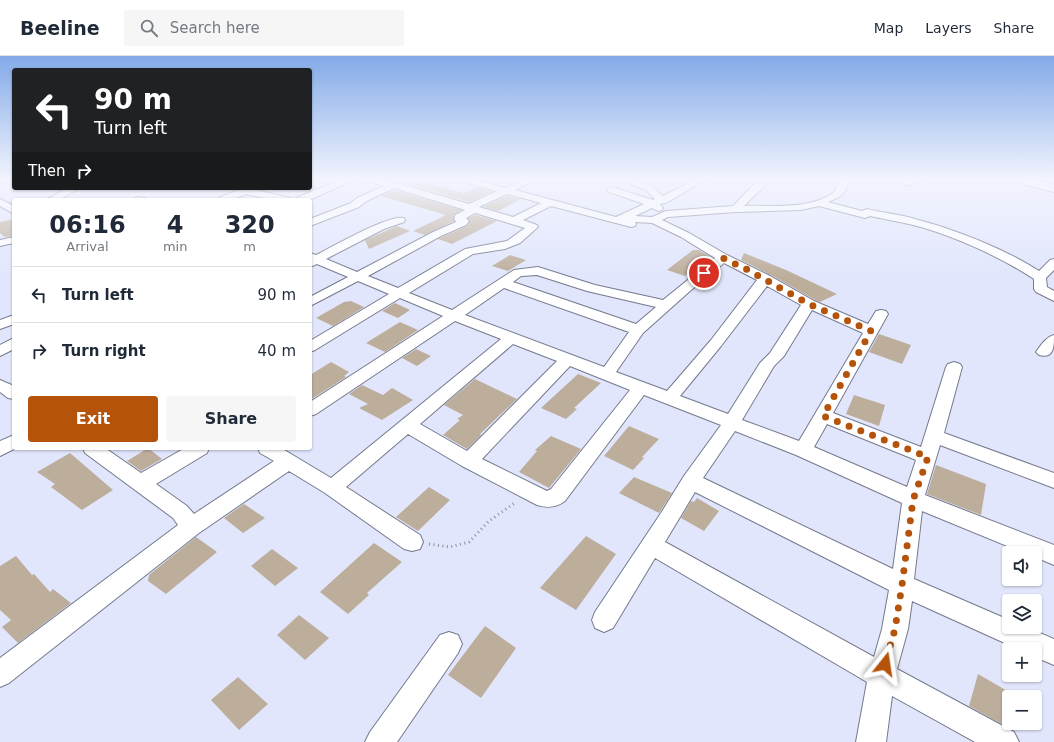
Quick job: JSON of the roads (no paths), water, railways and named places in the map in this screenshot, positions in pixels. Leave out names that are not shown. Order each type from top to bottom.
[{"type":"street","points":[[312,222],[337,212]]},
{"type":"street","points":[[312,301],[464,221],[459,219],[459,217],[467,212]]},
{"type":"street","points":[[312,346],[469,251],[480,248],[502,246],[516,241],[533,227],[484,212]]},
{"type":"street","points":[[514,220],[530,212]]},
{"type":"street","points":[[588,212],[684,235]]},
{"type":"street","points":[[618,219],[634,212]]},
{"type":"street","points":[[663,212],[666,214]]},
{"type":"street","points":[[654,220],[666,214],[694,212]]},
{"type":"street","points":[[853,212],[865,215],[867,212]]},
{"type":"street","points":[[867,212],[912,221],[948,232],[1026,268],[1040,277]]},
{"type":"street","points":[[618,219],[654,220],[809,304],[871,331]]},
{"type":"street","points":[[312,260],[380,227],[400,220]]},
{"type":"street","points":[[0,243],[12,240]]},
{"type":"street","points":[[607,374],[638,330],[723,258]]},
{"type":"street","points":[[312,260],[358,276],[803,450],[913,500],[1054,555]]},
{"type":"street","points":[[1054,263],[1040,277],[1041,289],[1054,297]]},
{"type":"street","points":[[312,409],[518,273],[538,271],[592,288],[666,305]]},
{"type":"street","points":[[670,398],[716,343],[765,279]]},
{"type":"street","points":[[502,283],[638,330]]},
{"type":"street","points":[[604,620],[669,520],[691,481],[732,422],[768,363],[776,356],[809,304]]},
{"type":"street","points":[[803,450],[881,314]]},
{"type":"street","points":[[0,325],[12,320]]},
{"type":"street","points":[[332,488],[512,337]]},
{"type":"street","points":[[1044,352],[1054,339]]},
{"type":"street","points":[[0,351],[12,344]]},
{"type":"street","points":[[468,461],[568,359]]},
{"type":"street","points":[[871,742],[882,676],[895,629],[913,500],[931,446],[954,367]]},
{"type":"street","points":[[407,426],[468,461],[544,499],[553,499],[558,496],[641,387]]},
{"type":"street","points":[[823,416],[1054,481]]},
{"type":"street","points":[[0,449],[12,442]]},
{"type":"street","points":[[95,450],[180,512],[191,527]]},
{"type":"street","points":[[141,483],[197,450]]},
{"type":"street","points":[[271,450],[332,488],[412,542]]},
{"type":"street","points":[[0,674],[191,527],[289,461]]},
{"type":"street","points":[[691,481],[902,585],[1054,652]]},
{"type":"street","points":[[651,546],[882,676],[1004,742]]},
{"type":"street","points":[[380,742],[449,644]]}]
